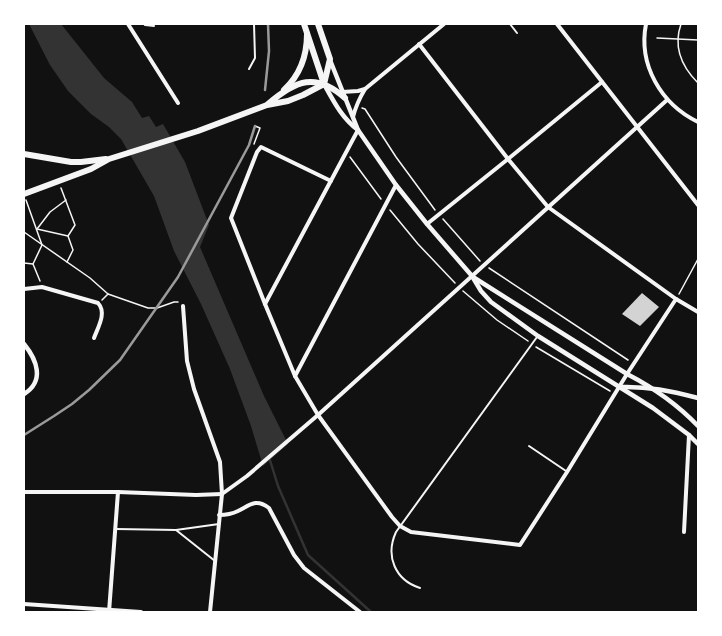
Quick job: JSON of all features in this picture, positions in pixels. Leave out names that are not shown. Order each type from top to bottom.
[{"type":"main road","points":[[304,24],[324,84]]},
{"type":"main road","points":[[24,154],[70,162],[109,159],[198,131],[267,105],[288,101],[303,95],[324,84],[330,59],[318,24]]},
{"type":"main road","points":[[267,105],[293,80],[301,65],[306,50],[307,34]]},
{"type":"main road","points":[[281,93],[308,81],[332,87],[344,95]]},
{"type":"main road","points":[[24,194],[91,169],[109,159]]},
{"type":"street","points":[[128,24],[178,103]]},
{"type":"street","points":[[354,117],[358,100],[365,89],[444,24]]},
{"type":"street","points":[[557,24],[698,205]]},
{"type":"street","points":[[646,24],[644,48],[648,66],[656,84],[667,100],[681,112],[698,122]]},
{"type":"street","points":[[419,44],[508,159],[548,207],[676,299],[698,312]]},
{"type":"street","points":[[265,304],[358,130],[330,59]]},
{"type":"street","points":[[427,224],[602,82]]},
{"type":"street","points":[[324,84],[336,107],[349,123],[358,130],[396,185],[427,224],[472,276],[481,291],[491,302],[538,336],[653,408],[689,435],[698,444]]},
{"type":"street","points":[[344,95],[365,89]]},
{"type":"street","points":[[24,492],[118,492],[196,495],[222,494],[247,476],[318,415],[667,100]]},
{"type":"street","points":[[331,181],[261,147],[257,152],[231,218],[295,376],[318,415],[392,517],[400,526],[411,532],[520,545],[568,472],[627,374],[676,299]]},
{"type":"street","points":[[295,376],[396,185]]},
{"type":"street","points":[[472,276],[627,374],[652,388],[675,404],[698,426]]},
{"type":"street","points":[[24,289],[42,287],[98,303],[101,306],[102,312],[94,338]]},
{"type":"street","points":[[183,306],[187,361],[194,389],[220,462],[222,494],[210,612]]},
{"type":"street","points":[[24,344],[29,349],[35,361],[36,367],[35,384],[24,394]]},
{"type":"street","points":[[620,387],[652,388],[698,398]]},
{"type":"street","points":[[684,532],[689,435]]},
{"type":"street","points":[[109,611],[118,492]]},
{"type":"street","points":[[220,515],[233,513],[251,503],[260,503],[269,508],[298,561],[310,573],[360,612]]},
{"type":"street","points":[[24,604],[141,612]]},
{"type":"lane","points":[[144,24],[145,26],[154,26],[153,24]]},
{"type":"lane","points":[[249,69],[255,58],[254,24]]},
{"type":"lane","points":[[510,24],[517,33]]},
{"type":"lane","points":[[420,588],[414,587],[404,580],[397,571],[391,552],[393,538],[400,526],[538,336]]},
{"type":"lane","points":[[529,446],[568,472]]},
{"type":"lane","points":[[115,529],[176,530],[219,524]]},
{"type":"lane","points":[[176,530],[215,561]]},
{"type":"path","points":[[681,24],[678,39],[678,51],[689,74],[698,83]]},
{"type":"path","points":[[657,38],[698,40]]},
{"type":"path","points":[[356,106],[365,109],[396,158],[439,215],[484,265],[634,364]]},
{"type":"path","points":[[255,126],[260,128],[253,148],[257,152]]},
{"type":"path","points":[[59,181],[74,225],[68,236],[73,250],[67,262]]},
{"type":"path","points":[[24,194],[42,245],[33,264],[42,287]]},
{"type":"path","points":[[36,229],[50,212],[66,200]]},
{"type":"path","points":[[36,229],[68,236]]},
{"type":"path","points":[[24,232],[90,278],[108,294],[148,308],[157,308],[174,302],[179,302],[183,306]]},
{"type":"path","points":[[676,299],[698,259]]},
{"type":"path","points":[[24,263],[33,264]]},
{"type":"shaded area","points":[[29,24],[61,24],[104,78],[132,102],[142,118],[149,116],[156,127],[163,124],[185,162],[209,225],[200,247],[264,396],[288,444],[263,466],[251,426],[230,369],[201,304],[174,251],[154,196],[121,139],[109,127],[91,114],[68,91],[50,65]]},
{"type":"building","points":[[642,293],[659,307],[640,326],[622,314]]},
{"type":"waterway","points":[[269,457],[278,486],[308,555],[371,612]]},
{"type":"railway","points":[[265,90],[269,51],[268,24]]},
{"type":"railway","points":[[24,435],[72,404],[120,360],[178,277],[249,145],[255,126]]}]
